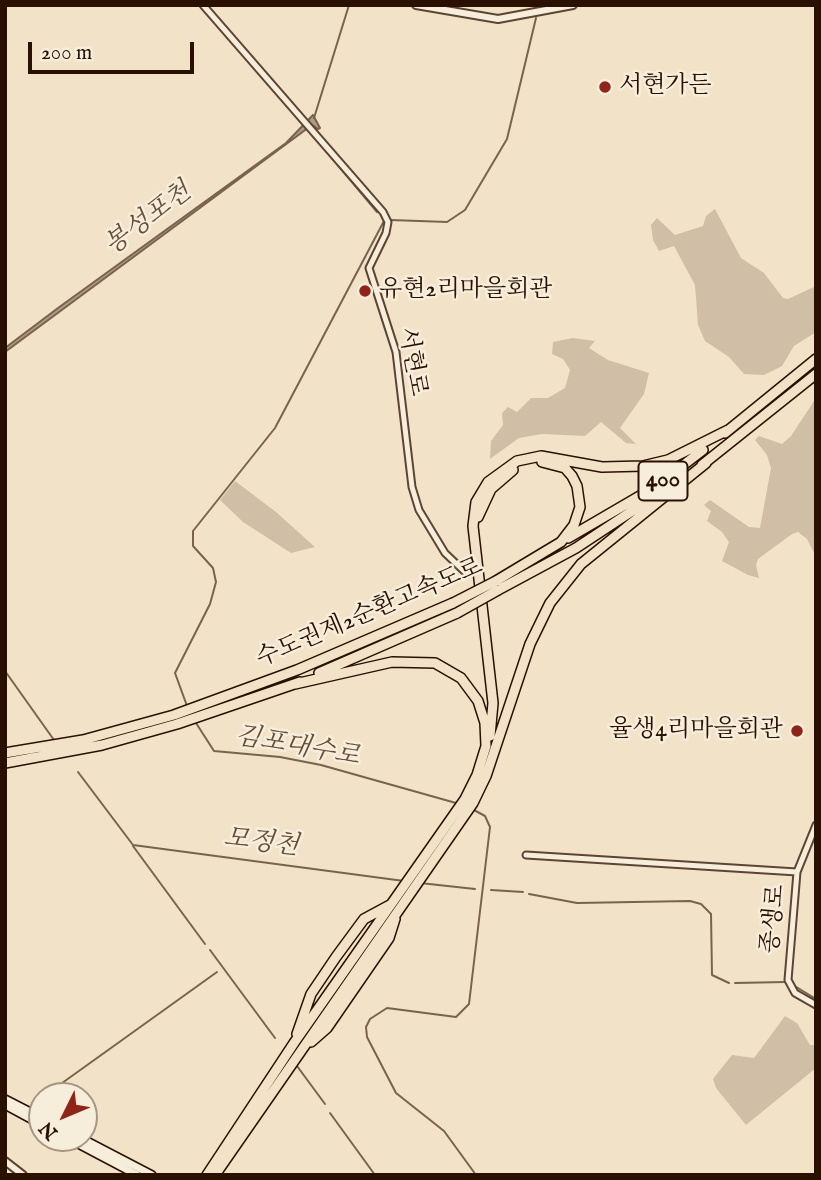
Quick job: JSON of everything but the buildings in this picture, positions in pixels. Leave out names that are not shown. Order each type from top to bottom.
[{"type":"highway","name":"수도권제2순환고속도로","points":[[497,586],[536,557],[652,489],[816,359]]},
{"type":"highway","name":"수도권제2순환고속도로","points":[[5,763],[175,719],[295,684],[455,608],[576,548],[706,463],[816,374]]},
{"type":"highway","points":[[468,801],[491,733],[493,703],[472,526],[475,502],[488,482],[517,461],[541,456],[602,467],[643,466],[668,460],[728,430]]},
{"type":"highway","points":[[493,754],[499,696],[476,535],[477,522],[484,499],[497,481],[518,467],[544,462],[565,468],[572,476],[577,485],[580,507],[574,525],[561,542],[536,557]]},
{"type":"highway","points":[[298,1046],[310,994],[364,919],[408,897],[468,801],[493,754],[539,622],[566,580],[596,551],[706,463]]},
{"type":"highway","name":"수도권제2순환고속도로","points":[[200,711],[455,608]]},
{"type":"highway","points":[[295,684],[392,662],[435,663],[461,678],[478,701],[485,723],[486,746]]},
{"type":"highway","name":"수도권제2순환고속도로","points":[[5,753],[47,751]]},
{"type":"highway","points":[[200,1175],[214,1172],[414,873],[452,826]]},
{"type":"highway","points":[[298,1046],[327,1028],[389,938],[395,905]]},
{"type":"main road","points":[[5,1098],[28,1110]]},
{"type":"main road","points":[[5,1105],[28,1117]]},
{"type":"main road","points":[[98,1147],[152,1175]]},
{"type":"main road","points":[[93,1152],[137,1175]]},
{"type":"street","name":"서현로","points":[[203,5],[388,222],[386,233],[369,268],[396,352],[412,487],[419,510],[445,553],[465,572]]},
{"type":"street","points":[[416,5],[498,19],[573,5]]},
{"type":"street","name":"종생로","points":[[816,825],[797,872],[788,980],[795,993],[816,1005]]},
{"type":"street","points":[[526,855],[797,872]]},
{"type":"street","points":[[5,1161],[23,1175]]},
{"type":"shaded area","points":[[313,115],[320,128],[312,125],[5,352],[5,348],[58,308],[286,143]]},
{"type":"shaded area","points":[[715,209],[741,258],[764,273],[783,298],[788,299],[816,286],[816,332],[794,346],[782,366],[764,375],[744,374],[729,357],[705,341],[698,325],[695,285],[674,246],[659,251],[653,240],[651,225],[657,218],[675,235],[703,226],[706,216]]},
{"type":"shaded area","points":[[573,338],[595,341],[589,348],[608,360],[649,373],[644,394],[620,428],[636,444],[626,443],[601,422],[585,436],[542,434],[519,438],[490,459],[491,441],[503,425],[502,413],[508,407],[517,412],[531,398],[548,398],[565,388],[570,370],[563,359],[552,354],[553,342]]},
{"type":"shaded area","points":[[816,398],[816,557],[807,539],[798,532],[758,559],[756,565],[759,578],[748,575],[722,561],[729,542],[722,532],[707,521],[711,511],[704,505],[710,500],[749,527],[760,528],[771,468],[767,455],[755,440],[759,436],[782,444],[791,436]]},
{"type":"shaded area","points":[[235,481],[276,512],[315,547],[291,553],[243,522],[220,500]]},
{"type":"shaded area","points":[[785,1016],[797,1023],[810,1045],[816,1045],[816,1068],[746,1125],[716,1088],[713,1079],[732,1055],[754,1058]]},
{"type":"waterway","points":[[314,118],[349,5]]},
{"type":"waterway","points":[[391,220],[447,222],[465,210],[507,139],[536,18]]},
{"type":"waterway","name":"김포대수로","points":[[321,145],[377,212]]},
{"type":"waterway","name":"김포대수로","points":[[187,706],[175,673],[210,604],[216,582],[213,568],[193,546],[193,531],[275,428],[384,221]]},
{"type":"waterway","name":"모정천","points":[[5,671],[54,740]]},
{"type":"waterway","name":"김포대수로","points":[[196,723],[214,751],[280,757],[321,765],[456,803]]},
{"type":"waterway","name":"모정천","points":[[78,772],[133,845],[404,881]]},
{"type":"waterway","name":"김포대수로","points":[[474,810],[485,816],[490,827],[469,1004],[456,1017],[387,1008],[370,1019],[366,1027],[367,1037],[396,1093],[444,1131],[476,1175]]},
{"type":"waterway","points":[[133,846],[205,944]]},
{"type":"waterway","name":"모정천","points":[[420,883],[475,889]]},
{"type":"waterway","name":"모정천","points":[[491,890],[523,892]]},
{"type":"waterway","name":"모정천","points":[[529,894],[577,903],[690,901],[701,904],[711,914],[712,975],[729,983]]},
{"type":"waterway","points":[[210,950],[275,1038]]},
{"type":"waterway","points":[[64,1082],[217,972]]},
{"type":"waterway","name":"모정천","points":[[735,983],[785,982]]},
{"type":"waterway","name":"모정천","points":[[793,985],[816,999]]},
{"type":"waterway","points":[[297,1066],[325,1104]]},
{"type":"waterway","points":[[330,1113],[375,1175]]},
{"type":"place","name":"서현가든","points":[[605,87]]},
{"type":"place","name":"유현2리마을회관","points":[[365,291]]},
{"type":"place","name":"율생4리마을회관","points":[[797,731]]},
{"type":"water label","name":"봉성포천","points":[[149,220]]}]
